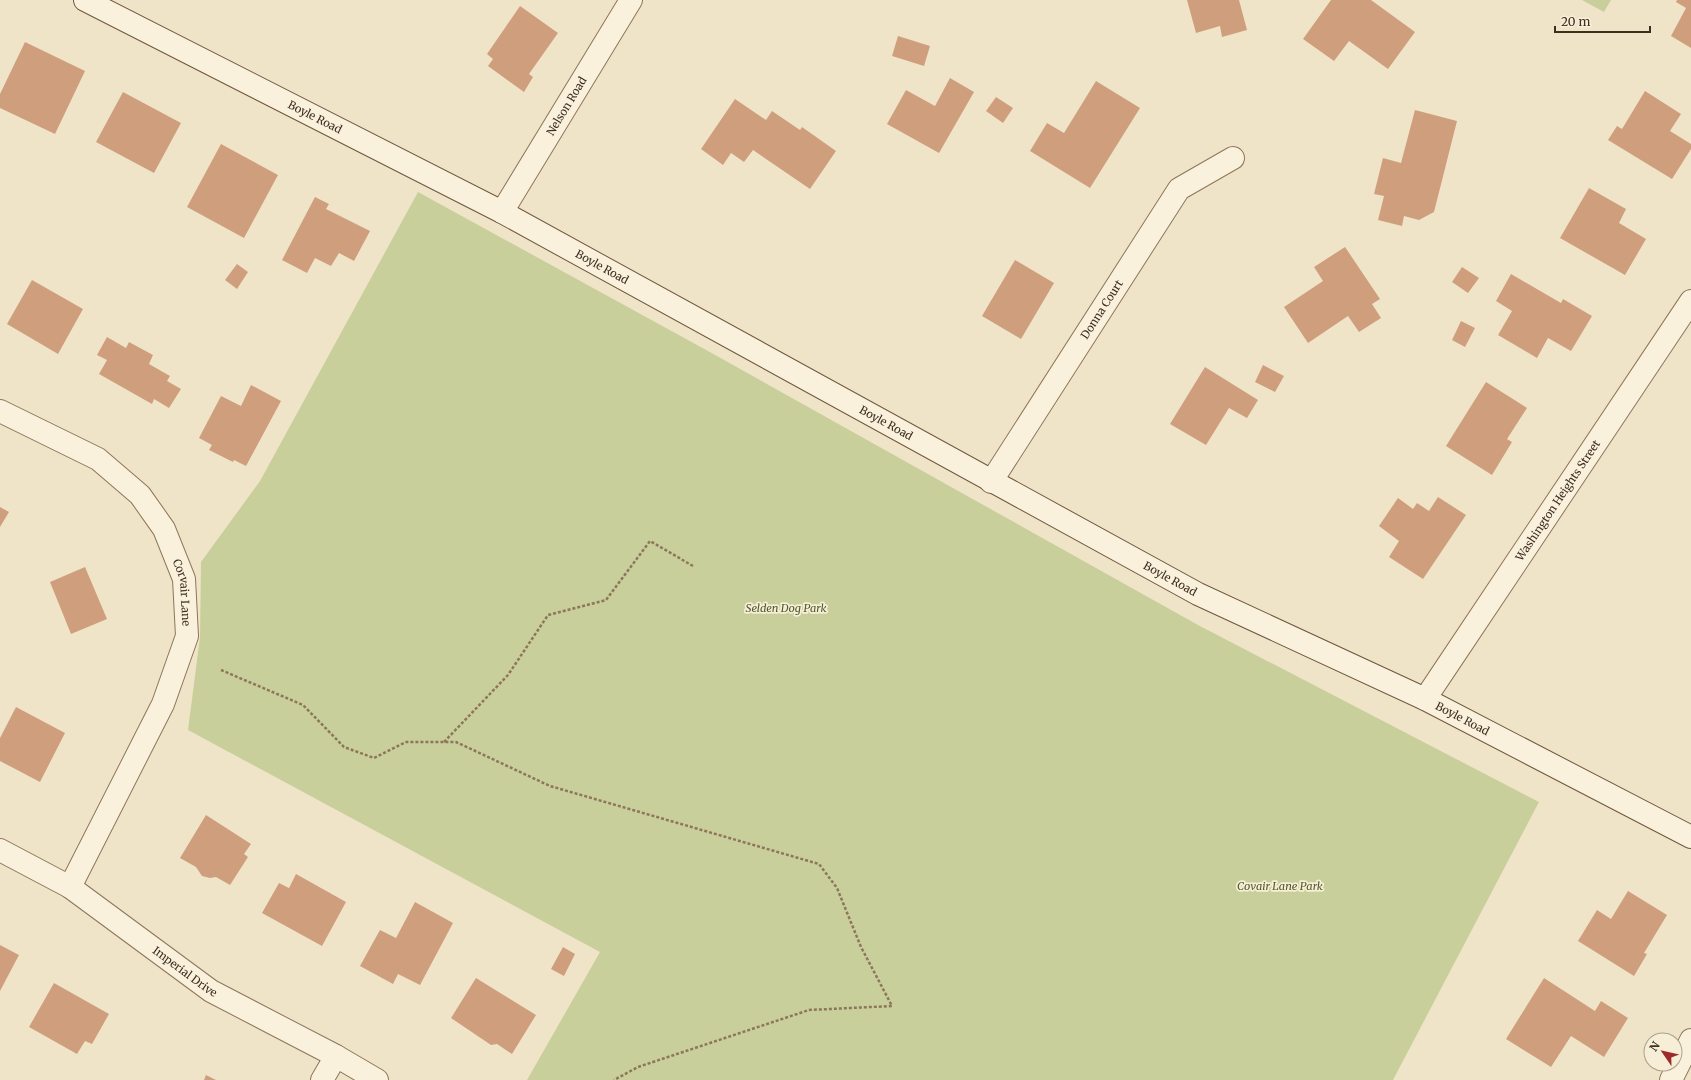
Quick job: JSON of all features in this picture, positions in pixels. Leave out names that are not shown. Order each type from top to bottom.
[{"type":"street","name":"Boyle Road","points":[[86,0],[502,212],[991,482],[1198,594],[1425,699],[1691,837]]},
{"type":"street","name":"Nelson Road","points":[[502,212],[631,0]]},
{"type":"street","name":"Donna Court","points":[[991,482],[1179,189],[1233,158]]},
{"type":"street","name":"Washington Heights Street","points":[[1425,699],[1691,301]]},
{"type":"street","name":"Corvair Lane","points":[[0,411],[98,459],[140,495],[164,529],[184,579],[187,636],[163,704],[70,888]]},
{"type":"street","name":"Imperial Drive","points":[[0,850],[70,888],[211,990],[336,1056],[377,1080]]},
{"type":"street","points":[[1671,1080],[1691,1040]]},
{"type":"street","points":[[322,1080],[336,1056]]},
{"type":"path","points":[[444,742],[508,675],[548,615],[606,600],[650,541],[693,566]]},
{"type":"path","points":[[221,670],[303,705],[344,747],[374,758],[406,742],[456,742],[550,786],[819,864],[837,888],[861,947],[892,1006],[810,1010],[638,1067],[614,1080]]},
{"type":"green space","points":[[1582,0],[1611,0],[1604,12]]},
{"type":"green space","name":"Covair Lane Park","points":[[418,192],[708,351],[1198,625],[1539,802],[1393,1080],[527,1080],[600,952],[188,730],[200,637],[201,562],[260,481]]},
{"type":"building","points":[[1187,0],[1239,0],[1247,30],[1222,37],[1220,26],[1196,33]]},
{"type":"building","points":[[1331,0],[1371,0],[1415,32],[1388,69],[1349,41],[1334,61],[1303,39]]},
{"type":"building","points":[[1677,0],[1691,0],[1691,48],[1671,36],[1686,8],[1676,2]]},
{"type":"building","points":[[520,6],[558,33],[529,74],[533,77],[524,92],[488,66],[493,59],[487,54]]},
{"type":"building","points":[[898,36],[930,46],[924,66],[892,56]]},
{"type":"building","points":[[25,42],[85,71],[55,134],[0,108],[0,94]]},
{"type":"building","points":[[950,78],[974,92],[939,153],[887,124],[906,90],[935,106]]},
{"type":"building","points":[[1096,81],[1140,108],[1090,188],[1030,151],[1047,123],[1064,133]]},
{"type":"building","points":[[1645,91],[1681,114],[1670,131],[1691,144],[1691,149],[1672,179],[1608,140],[1617,126],[1622,129]]},
{"type":"building","points":[[123,92],[181,123],[154,173],[96,142]]},
{"type":"building","points":[[996,97],[1013,108],[1003,123],[986,111]]},
{"type":"building","points":[[735,99],[766,120],[772,111],[800,130],[802,127],[836,151],[810,189],[753,150],[744,162],[731,153],[723,165],[701,149]]},
{"type":"building","points":[[1415,110],[1457,121],[1434,212],[1419,220],[1404,216],[1402,226],[1378,220],[1384,196],[1374,194],[1383,158],[1401,163]]},
{"type":"building","points":[[221,144],[278,175],[244,238],[187,207]]},
{"type":"building","points":[[1589,188],[1626,209],[1619,223],[1646,239],[1625,275],[1560,238]]},
{"type":"building","points":[[315,197],[329,204],[326,209],[370,231],[354,261],[339,253],[331,266],[315,258],[307,273],[282,260]]},
{"type":"building","points":[[1345,247],[1380,299],[1372,304],[1381,318],[1359,332],[1348,316],[1308,343],[1284,307],[1323,281],[1314,267]]},
{"type":"building","points":[[1015,260],[1054,283],[1021,339],[982,316]]},
{"type":"building","points":[[237,264],[248,272],[237,289],[225,280]]},
{"type":"building","points":[[1462,267],[1479,278],[1468,293],[1452,282]]},
{"type":"building","points":[[1511,274],[1561,303],[1563,299],[1592,316],[1571,351],[1548,338],[1537,358],[1498,335],[1512,311],[1496,301]]},
{"type":"building","points":[[32,280],[83,309],[58,354],[7,324]]},
{"type":"building","points":[[1461,321],[1475,328],[1465,347],[1452,340]]},
{"type":"building","points":[[107,337],[126,348],[129,342],[153,355],[149,364],[170,376],[167,381],[181,389],[169,408],[154,399],[152,404],[99,374],[107,360],[97,355]]},
{"type":"building","points":[[1263,365],[1284,376],[1275,392],[1255,382]]},
{"type":"building","points":[[1205,367],[1258,400],[1247,418],[1229,408],[1206,445],[1170,424]]},
{"type":"building","points":[[1486,382],[1527,408],[1507,439],[1512,442],[1492,475],[1446,446]]},
{"type":"building","points":[[251,385],[281,401],[246,466],[234,460],[233,462],[209,450],[212,445],[199,438],[221,396],[241,406]]},
{"type":"building","points":[[1438,497],[1466,515],[1423,579],[1389,557],[1399,541],[1379,526],[1398,498],[1413,509],[1417,503],[1429,511]]},
{"type":"building","points":[[0,507],[9,512],[0,527]]},
{"type":"building","points":[[85,567],[107,619],[71,634],[50,582]]},
{"type":"building","points":[[16,707],[65,733],[40,782],[0,761],[0,738]]},
{"type":"building","points":[[206,815],[251,844],[244,854],[248,857],[230,885],[216,877],[210,878],[202,876],[196,867],[180,858]]},
{"type":"building","points":[[296,874],[346,902],[322,946],[262,913],[279,883],[289,888]]},
{"type":"building","points":[[1628,891],[1667,915],[1644,953],[1647,954],[1634,976],[1578,941],[1597,910],[1611,919]]},
{"type":"building","points":[[415,902],[453,923],[420,985],[398,974],[393,984],[360,966],[380,930],[396,938]]},
{"type":"building","points":[[0,945],[19,955],[0,991]]},
{"type":"building","points":[[563,947],[575,954],[564,976],[551,969]]},
{"type":"building","points":[[476,978],[536,1015],[512,1054],[497,1044],[491,1045],[451,1018]]},
{"type":"building","points":[[1544,978],[1595,1011],[1601,1001],[1628,1018],[1604,1057],[1571,1036],[1551,1067],[1506,1039]]},
{"type":"building","points":[[54,983],[109,1014],[92,1044],[85,1041],[77,1054],[29,1027]]},
{"type":"building","points":[[206,1075],[216,1080],[204,1080]]},
{"type":"park label","name":"Selden Dog Park","points":[[786,608]]}]
